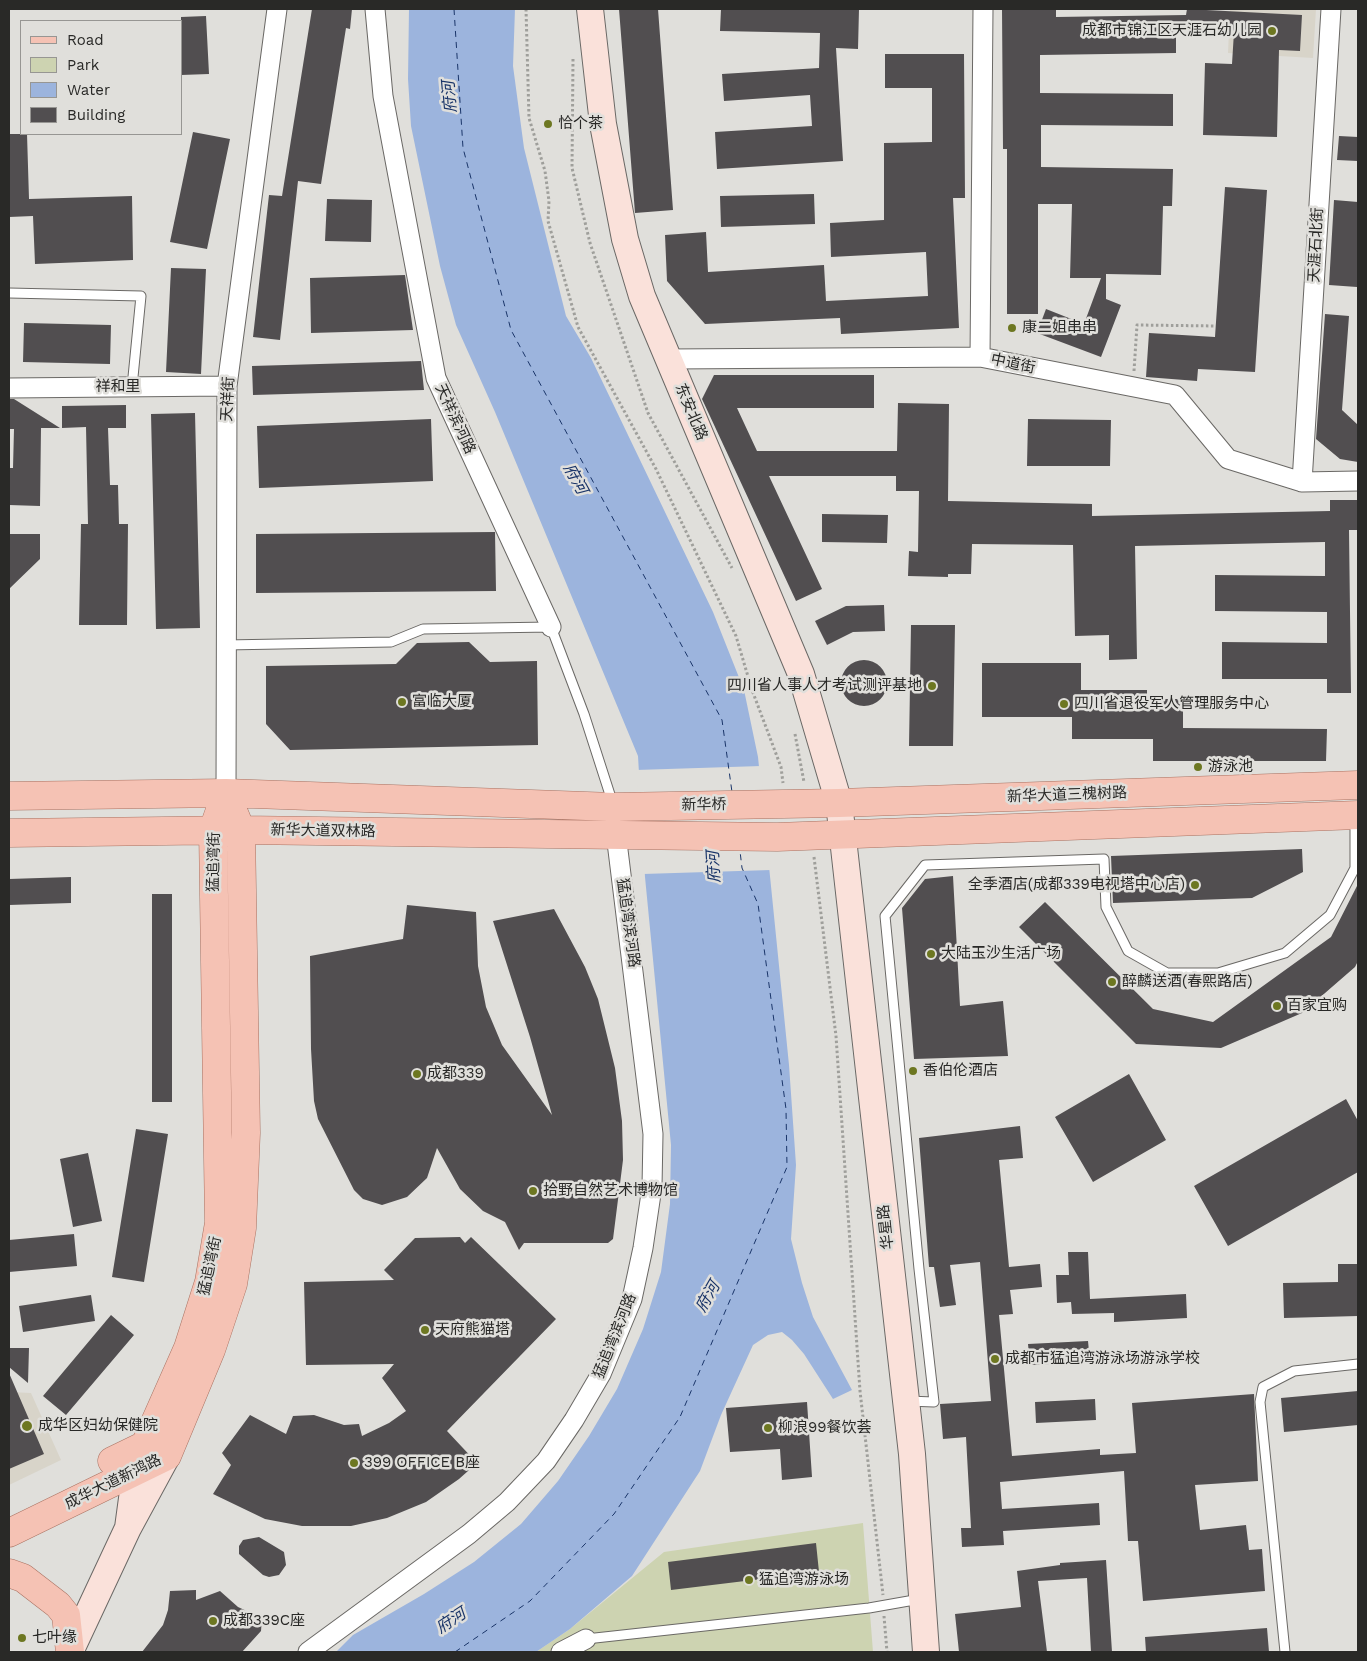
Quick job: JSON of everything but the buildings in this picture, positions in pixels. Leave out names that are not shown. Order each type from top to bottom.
[{"type":"main road","name":"新华大道三槐树路","points":[[780,804],[1358,785]]},
{"type":"main road","points":[[9,796],[226,793],[623,806]]},
{"type":"main road","name":"猛追湾街","points":[[149,1457],[214,1340],[233,1284],[242,1228],[246,1133],[241,830],[226,793]]},
{"type":"main road","name":"猛追湾街","points":[[149,1457],[188,1348],[209,1282],[219,1223],[213,830],[226,793]]},
{"type":"main road","name":"新华桥","points":[[623,806],[780,804]]},
{"type":"main road","name":"新华大道三槐树路","points":[[777,837],[1357,815]]},
{"type":"main road","name":"新华大道双林路","points":[[9,833],[241,830],[626,834]]},
{"type":"main road","name":"新华桥","points":[[626,834],[777,837]]},
{"type":"main road","name":"成华大道新鸿路","points":[[9,1512],[149,1457]]},
{"type":"main road","name":"成华大道新鸿路","points":[[9,1533],[149,1457]]},
{"type":"main road","points":[[9,1574],[23,1578],[58,1605],[66,1616],[70,1652]]},
{"type":"street","name":"天祥街","points":[[226,793],[227,386],[277,9]]},
{"type":"street","name":"天祥滨河路","points":[[375,9],[382,96],[436,378],[551,627]]},
{"type":"street","name":"东安北路","points":[[590,9],[603,124],[625,239],[642,296],[801,674],[839,803]]},
{"type":"street","name":"中道街","points":[[983,9],[980,357],[1127,388],[1175,395],[1228,460],[1302,482],[1358,481]]},
{"type":"street","name":"天涯石北街","points":[[1302,482],[1331,9]]},
{"type":"street","points":[[669,359],[980,357]]},
{"type":"street","name":"祥和里","points":[[9,388],[227,386]]},
{"type":"street","name":"华星路","points":[[839,803],[906,1401],[926,1652]]},
{"type":"street","name":"猛追湾滨河路","points":[[308,1652],[469,1534],[507,1502],[546,1461],[574,1420],[601,1374],[632,1299],[643,1248],[652,1187],[653,1134],[626,834]]},
{"type":"street","name":"猛追湾街","points":[[70,1652],[128,1528],[149,1457]]},
{"type":"street","points":[[561,1652],[586,1639]]},
{"type":"lane","points":[[9,293],[141,296],[132,387]]},
{"type":"lane","points":[[225,645],[391,642],[423,629],[551,627]]},
{"type":"lane","name":"天祥滨河路","points":[[551,627],[584,714],[623,806]]},
{"type":"lane","points":[[906,1401],[934,1402],[885,916],[925,865],[1104,859],[1106,907],[1128,951],[1167,973],[1218,973],[1285,953],[1330,915],[1355,868],[1357,815]]},
{"type":"lane","points":[[1285,1652],[1260,1402],[1263,1388],[1294,1371],[1358,1364]]},
{"type":"lane","points":[[586,1639],[869,1608],[922,1599]]},
{"type":"path","points":[[526,9],[529,118],[544,171],[549,201],[548,221],[578,327],[656,469],[736,636],[752,690],[781,767],[780,804]]},
{"type":"path","points":[[1127,388],[1134,371],[1137,325],[1216,326]]},
{"type":"shaded area","name":"成都市锦江区天涯石幼儿园","points":[[1230,9],[1316,9],[1313,58],[1228,53]]},
{"type":"shaded area","name":"成华区妇幼保健院","points":[[9,1392],[31,1393],[61,1460],[9,1485]]},
{"type":"green space","name":"猛追湾游泳场","points":[[863,1523],[873,1652],[536,1652],[570,1629],[664,1552]]},
{"type":"water","name":"府河","points":[[409,9],[515,9],[513,66],[524,148],[566,316],[591,358],[713,612],[744,690],[758,757],[789,1065],[796,1165],[791,1239],[813,1317],[852,1390],[833,1399],[804,1354],[782,1332],[768,1335],[753,1345],[721,1415],[700,1471],[632,1576],[570,1629],[536,1652],[336,1652],[353,1635],[424,1594],[474,1562],[521,1524],[558,1481],[589,1436],[617,1389],[643,1329],[661,1272],[670,1204],[671,1145],[645,877],[638,756],[495,412],[456,325],[440,266],[411,126],[408,79]]},
{"type":"pier","points":[[761,766],[771,870],[643,874],[636,770]]},
{"type":"ferry route","points":[[454,9],[463,148],[511,330],[722,720],[732,792]]},
{"type":"ferry route","points":[[455,1652],[530,1601],[614,1514],[680,1417],[787,1167],[786,1109],[758,904],[742,868],[740,851]]},
{"type":"place","name":"成都市锦江区天涯石幼儿园","points":[[1272,31]]},
{"type":"place","name":"恰个茶","points":[[548,124]]},
{"type":"place","name":"康二姐串串","points":[[1012,328]]},
{"type":"place","name":"四川省人事人才考试测评基地","points":[[932,686]]},
{"type":"place","name":"富临大厦","points":[[402,702]]},
{"type":"place","name":"四川省退役军人管理服务中心","points":[[1064,704]]},
{"type":"place","name":"游泳池","points":[[1198,767]]},
{"type":"place","name":"全季酒店(成都339电视塔中心店)","points":[[1195,885]]},
{"type":"place","name":"大陆玉沙生活广场","points":[[931,954]]},
{"type":"place","name":"醉麟送酒(春熙路店)","points":[[1112,982]]},
{"type":"place","name":"百家宜购","points":[[1277,1006]]},
{"type":"place","name":"香伯伦酒店","points":[[913,1071]]},
{"type":"place","name":"成都339","points":[[417,1074]]},
{"type":"place","name":"拾野自然艺术博物馆","points":[[533,1191]]},
{"type":"place","name":"天府熊猫塔","points":[[425,1330]]},
{"type":"place","name":"成都市猛追湾游泳场游泳学校","points":[[995,1359]]},
{"type":"place","name":"成华区妇幼保健院","points":[[27,1426]]},
{"type":"place","name":"柳浪99餐饮荟","points":[[768,1428]]},
{"type":"place","name":"399 OFFICE B座","points":[[354,1463]]},
{"type":"place","name":"猛追湾游泳场","points":[[749,1580]]},
{"type":"place","name":"成都339C座","points":[[213,1621]]},
{"type":"place","name":"七叶缘","points":[[22,1638]]}]
